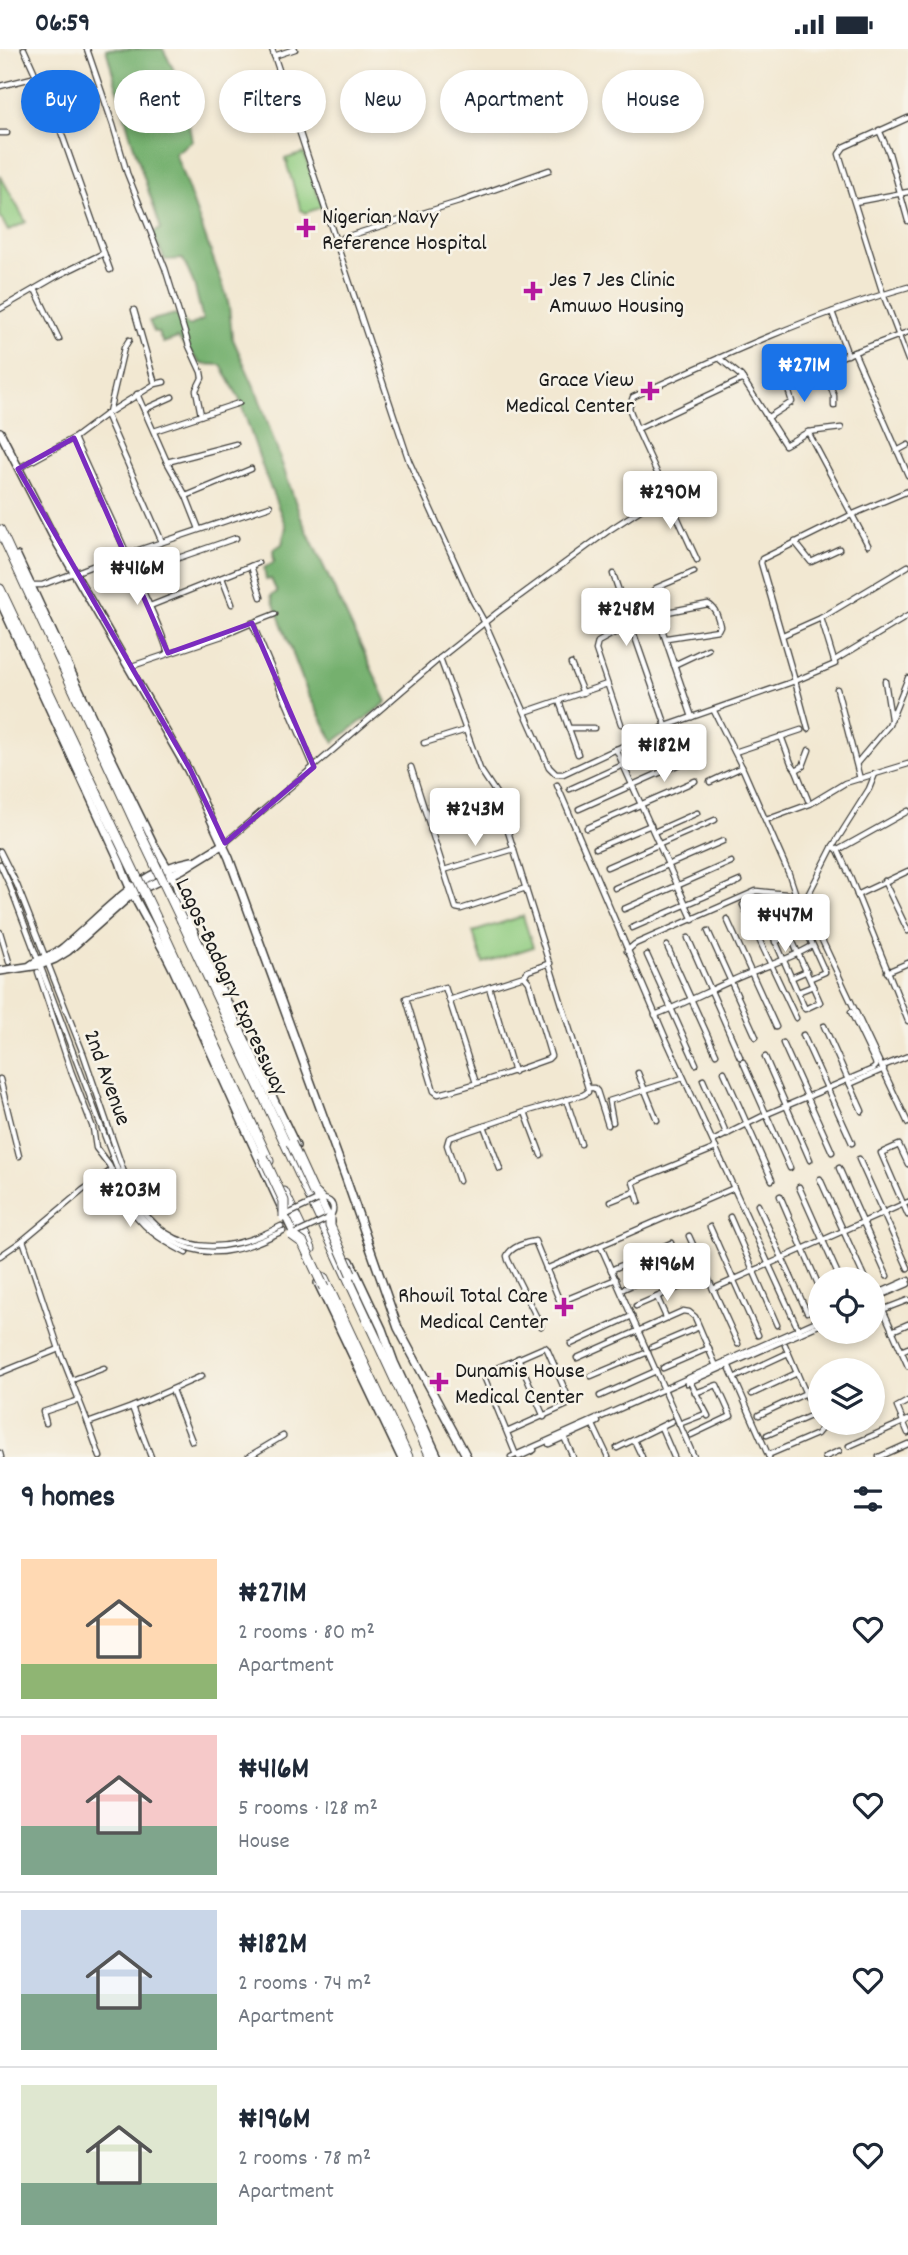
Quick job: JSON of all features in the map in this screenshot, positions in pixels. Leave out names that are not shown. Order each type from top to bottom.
[{"type":"highway","name":"Lagos-Badagry Expressway","points":[[0,530],[431,1457]]},
{"type":"highway","name":"Lagos-Badagry Expressway","points":[[0,589],[408,1457]]},
{"type":"highway","points":[[242,1050],[312,1189],[321,1199]]},
{"type":"highway","points":[[218,1054],[285,1201],[285,1227],[303,1243],[384,1406]]},
{"type":"highway","points":[[330,1218],[330,1226],[400,1390]]},
{"type":"main road","points":[[0,432],[50,527],[188,770],[224,844],[283,1004],[391,1330],[469,1457]]},
{"type":"main road","name":"Lagos-Badagry Expressway","points":[[0,521],[108,753],[177,885],[198,941],[391,1330],[394,1362],[438,1457]]},
{"type":"main road","name":"Lagos-Badagry Expressway","points":[[0,601],[120,862],[130,891],[172,967],[236,1111],[401,1457]]},
{"type":"main road","points":[[0,971],[10,965],[42,963],[63,949],[130,891],[224,844]]},
{"type":"main road","points":[[164,859],[182,866]]},
{"type":"main road","points":[[177,885],[182,866]]},
{"type":"main road","points":[[118,901],[124,877]]},
{"type":"main road","points":[[118,901],[136,902]]},
{"type":"street","points":[[24,49],[33,70]]},
{"type":"street","points":[[87,49],[127,173],[165,268],[189,346],[201,372],[202,378],[196,390],[201,415]]},
{"type":"street","points":[[272,49],[409,461],[549,767],[556,774],[564,774],[666,726],[714,711],[833,666],[835,660],[821,618]]},
{"type":"street","points":[[274,56],[295,49]]},
{"type":"street","points":[[0,86],[21,81]]},
{"type":"street","points":[[908,118],[840,151],[844,172],[883,294],[908,361]]},
{"type":"street","points":[[879,130],[889,153],[908,221]]},
{"type":"street","points":[[0,133],[7,133]]},
{"type":"street","points":[[61,133],[110,270]]},
{"type":"street","points":[[342,238],[462,201],[550,170]]},
{"type":"street","points":[[855,202],[908,192]]},
{"type":"street","points":[[0,309],[104,253]]},
{"type":"street","points":[[697,560],[637,429],[629,408],[633,397],[719,357],[832,312],[908,287]]},
{"type":"street","points":[[35,289],[59,339]]},
{"type":"street","points":[[134,310],[155,384]]},
{"type":"street","points":[[832,312],[848,355]]},
{"type":"street","points":[[785,377],[908,332]]},
{"type":"street","points":[[129,340],[124,348],[108,413],[162,542]]},
{"type":"street","points":[[854,352],[908,475]]},
{"type":"street","points":[[719,357],[743,379],[785,445],[808,432],[841,428]]},
{"type":"street","points":[[823,364],[835,406]]},
{"type":"street","points":[[767,418],[792,402],[782,370]]},
{"type":"street","points":[[637,429],[743,379]]},
{"type":"street","points":[[18,468],[74,439],[137,394],[155,384],[164,383]]},
{"type":"street","points":[[137,394],[199,529]]},
{"type":"street","points":[[145,409],[172,397]]},
{"type":"street","points":[[154,431],[239,403]]},
{"type":"street","points":[[808,432],[868,545]]},
{"type":"street","points":[[74,439],[128,554],[168,653]]},
{"type":"street","points":[[167,462],[236,444]]},
{"type":"street","points":[[897,451],[908,445]]},
{"type":"street","points":[[186,496],[251,469]]},
{"type":"street","points":[[808,729],[761,563],[765,556],[908,491]]},
{"type":"street","points":[[224,844],[440,658],[596,540],[668,492]]},
{"type":"street","points":[[31,585],[42,585],[270,506]]},
{"type":"street","points":[[135,573],[236,538]]},
{"type":"street","points":[[795,542],[811,562],[839,549]]},
{"type":"street","points":[[150,606],[258,563]]},
{"type":"street","points":[[251,566],[261,597]]},
{"type":"street","points":[[783,635],[821,618],[908,566]]},
{"type":"street","points":[[692,717],[650,594],[651,590],[694,572]]},
{"type":"street","points":[[613,573],[666,726]]},
{"type":"street","points":[[222,577],[232,604]]},
{"type":"street","points":[[36,596],[42,585]]},
{"type":"street","points":[[657,614],[708,604],[716,612],[720,626],[718,630],[667,638]]},
{"type":"street","points":[[130,667],[222,636],[275,614]]},
{"type":"street","points":[[835,660],[908,616]]},
{"type":"street","points":[[252,623],[314,767]]},
{"type":"street","points":[[621,724],[596,650],[598,642],[631,624]]},
{"type":"street","points":[[674,665],[708,649]]},
{"type":"street","points":[[440,658],[480,769],[494,788],[502,809],[588,1088],[587,1093],[449,1138],[447,1145],[459,1181]]},
{"type":"street","points":[[571,664],[583,693]]},
{"type":"street","points":[[857,763],[892,720],[908,678]]},
{"type":"street","points":[[885,681],[892,720]]},
{"type":"street","points":[[524,712],[607,684]]},
{"type":"street","points":[[838,689],[860,779]]},
{"type":"street","points":[[559,701],[578,754]]},
{"type":"street","points":[[714,711],[766,820],[796,895]]},
{"type":"street","points":[[569,728],[594,728]]},
{"type":"street","points":[[424,743],[466,730]]},
{"type":"street","points":[[735,752],[801,730]]},
{"type":"street","points":[[781,736],[808,800]]},
{"type":"street","points":[[570,789],[678,740]]},
{"type":"street","points":[[616,749],[693,920]]},
{"type":"street","points":[[796,770],[803,766],[809,750]]},
{"type":"street","points":[[579,809],[686,761]]},
{"type":"street","points":[[766,820],[810,804],[838,786],[908,764]]},
{"type":"street","points":[[411,767],[458,909],[526,888]]},
{"type":"street","points":[[710,782],[742,767]]},
{"type":"street","points":[[806,899],[869,789],[874,774]]},
{"type":"street","points":[[587,828],[695,781]]},
{"type":"street","points":[[557,785],[655,1015],[799,1331]]},
{"type":"street","points":[[457,795],[464,799],[470,819]]},
{"type":"street","points":[[431,831],[502,809]]},
{"type":"street","points":[[836,848],[908,811]]},
{"type":"street","points":[[654,832],[697,813]]},
{"type":"street","points":[[607,867],[715,821]]},
{"type":"street","points":[[596,848],[651,825]]},
{"type":"street","points":[[615,888],[723,841]]},
{"type":"street","points":[[836,848],[908,1021]]},
{"type":"street","points":[[444,870],[514,849]]},
{"type":"street","name":"2nd Avenue","points":[[0,851],[12,872],[42,963],[130,1201],[144,1219],[164,1237],[185,1244]]},
{"type":"street","points":[[624,909],[731,862]]},
{"type":"street","name":"2nd Avenue","points":[[0,864],[83,1053],[131,1193],[150,1221],[200,1251],[230,1251],[285,1227]]},
{"type":"street","points":[[857,895],[908,871]]},
{"type":"street","points":[[632,928],[740,881]]},
{"type":"street","points":[[884,881],[908,931]]},
{"type":"street","points":[[627,951],[635,944],[756,891],[796,895],[806,899],[821,938],[908,1123]]},
{"type":"street","points":[[767,898],[775,902],[820,1002],[805,1009],[762,911],[762,901],[767,898]]},
{"type":"street","points":[[762,911],[775,902],[789,900],[796,908],[825,972],[811,978]]},
{"type":"street","points":[[743,905],[796,1018]]},
{"type":"street","points":[[768,927],[796,908]]},
{"type":"street","points":[[727,919],[776,1027]]},
{"type":"street","points":[[787,928],[802,922]]},
{"type":"street","points":[[708,931],[756,1037]]},
{"type":"street","points":[[0,932],[10,965],[0,965]]},
{"type":"street","points":[[775,942],[790,935]]},
{"type":"street","points":[[688,938],[790,1168]]},
{"type":"street","points":[[667,946],[716,1054]]},
{"type":"street","points":[[655,1015],[812,946]]},
{"type":"street","points":[[647,955],[696,1064]]},
{"type":"street","points":[[42,963],[71,1071],[93,1128],[96,1148],[112,1170],[131,1209],[141,1222],[153,1234],[186,1253]]},
{"type":"street","points":[[449,1000],[524,976],[528,971],[550,963]]},
{"type":"street","points":[[887,972],[908,963]]},
{"type":"street","points":[[791,978],[807,971]]},
{"type":"street","points":[[476,1083],[444,987],[409,997],[406,1001],[434,1091],[438,1094],[476,1083],[513,1072],[551,1056],[533,995],[524,976]]},
{"type":"street","points":[[798,992],[813,986]]},
{"type":"street","points":[[489,987],[513,1072]]},
{"type":"street","points":[[849,1081],[876,1066],[850,1012]]},
{"type":"street","points":[[824,1025],[862,1111]]},
{"type":"street","points":[[803,1035],[852,1143]]},
{"type":"street","points":[[783,1043],[832,1152]]},
{"type":"street","points":[[713,1141],[787,1105],[908,1056]]},
{"type":"street","points":[[765,1057],[810,1160]]},
{"type":"street","points":[[724,1072],[772,1180]]},
{"type":"street","points":[[638,1073],[657,1120]]},
{"type":"street","points":[[0,1079],[19,1156]]},
{"type":"street","points":[[588,1088],[593,1087],[597,1091],[611,1123],[609,1101],[684,1079]]},
{"type":"street","points":[[703,1080],[727,1135]]},
{"type":"street","points":[[566,1099],[581,1144]]},
{"type":"street","points":[[525,1112],[541,1155]]},
{"type":"street","points":[[484,1126],[500,1169]]},
{"type":"street","points":[[908,1164],[899,1145],[881,1153],[906,1203],[908,1215]]},
{"type":"street","points":[[639,1202],[632,1186],[636,1180],[716,1148]]},
{"type":"street","points":[[859,1159],[908,1268]]},
{"type":"street","points":[[839,1168],[887,1276]]},
{"type":"street","points":[[0,1256],[23,1240],[70,1199],[112,1170]]},
{"type":"street","points":[[820,1179],[858,1267]]},
{"type":"street","points":[[799,1187],[834,1267]]},
{"type":"street","points":[[546,1269],[734,1188]]},
{"type":"street","points":[[611,1201],[634,1192]]},
{"type":"street","points":[[780,1196],[810,1267]]},
{"type":"street","points":[[321,1199],[327,1199],[333,1204],[334,1211],[330,1218],[285,1227],[321,1199]]},
{"type":"street","points":[[713,1289],[906,1203]]},
{"type":"street","points":[[758,1205],[807,1312]]},
{"type":"street","points":[[730,1217],[777,1325]]},
{"type":"street","points":[[710,1227],[758,1335]]},
{"type":"street","points":[[689,1236],[738,1344]]},
{"type":"street","points":[[23,1240],[59,1349],[100,1457]]},
{"type":"street","points":[[541,1326],[508,1260],[509,1252],[536,1241],[560,1302],[616,1279]]},
{"type":"street","points":[[611,1270],[671,1243]]},
{"type":"street","points":[[601,1247],[650,1349],[656,1371],[694,1457]]},
{"type":"street","points":[[621,1290],[682,1262]]},
{"type":"street","points":[[885,1292],[908,1282]]},
{"type":"street","points":[[636,1306],[690,1283]]},
{"type":"street","points":[[657,1297],[666,1318]]},
{"type":"street","points":[[885,1310],[908,1300]]},
{"type":"street","points":[[577,1359],[679,1312],[689,1312],[695,1317],[716,1366]]},
{"type":"street","points":[[571,1344],[632,1316]]},
{"type":"street","points":[[885,1317],[908,1366]]},
{"type":"street","points":[[892,1331],[908,1324]]},
{"type":"street","points":[[591,1375],[699,1327]]},
{"type":"street","points":[[515,1456],[808,1327]]},
{"type":"street","points":[[785,1345],[808,1398]]},
{"type":"street","points":[[508,1432],[567,1405],[569,1399],[547,1349],[542,1347],[483,1374],[508,1432],[515,1456]]},
{"type":"street","points":[[663,1368],[709,1348]]},
{"type":"street","points":[[901,1351],[908,1348]]},
{"type":"street","points":[[0,1373],[59,1349]]},
{"type":"street","points":[[734,1378],[788,1353]]},
{"type":"street","points":[[519,1358],[544,1416]]},
{"type":"street","points":[[689,1381],[716,1366],[728,1363]]},
{"type":"street","points":[[728,1363],[769,1456],[814,1435]]},
{"type":"street","points":[[72,1380],[104,1368]]},
{"type":"street","points":[[600,1396],[656,1371]]},
{"type":"street","points":[[752,1394],[797,1373]]},
{"type":"street","points":[[88,1423],[132,1407],[202,1375]]},
{"type":"street","points":[[679,1424],[707,1415],[689,1381]]},
{"type":"street","points":[[691,1435],[731,1416],[717,1385],[695,1393]]},
{"type":"street","points":[[172,1390],[192,1441]]},
{"type":"street","points":[[515,1456],[533,1454],[665,1391]]},
{"type":"street","points":[[759,1415],[806,1393]]},
{"type":"street","points":[[46,1423],[43,1412],[79,1400]]},
{"type":"street","points":[[908,1401],[897,1407],[906,1421],[908,1433]]},
{"type":"street","points":[[132,1407],[151,1457]]},
{"type":"street","points":[[768,1435],[808,1417]]},
{"type":"street","points":[[849,1446],[906,1421]]},
{"type":"street","points":[[617,1448],[672,1422]]},
{"type":"street","points":[[593,1425],[608,1457]]},
{"type":"street","points":[[661,1427],[674,1457]]},
{"type":"street","points":[[248,1457],[283,1436]]},
{"type":"street","points":[[564,1437],[573,1457]]},
{"type":"street","points":[[634,1440],[642,1457]]},
{"type":"street","points":[[879,1457],[908,1444]]},
{"type":"street","points":[[825,1457],[839,1451]]},
{"type":"highlighted area","points":[[74,438],[168,653],[252,623],[314,767],[225,843],[190,769],[18,469]]},
{"type":"green space","points":[[106,49],[163,49],[174,70],[114,70],[114,77]]},
{"type":"green space","points":[[130,133],[190,133],[192,141],[175,153],[226,294],[232,337],[258,395],[301,518],[387,702],[334,742],[308,694],[271,596],[277,592],[271,579],[266,580],[264,568],[274,562],[273,550],[282,544],[286,527],[239,398],[221,365],[201,364],[178,338],[163,343],[149,321],[175,314],[189,326],[203,320],[194,284],[183,259],[165,260],[152,233],[161,229]]},
{"type":"green space","points":[[304,153],[322,207],[305,213],[301,210],[285,159]]},
{"type":"green space","points":[[0,175],[26,222],[8,231],[0,216]]},
{"type":"green space","points":[[523,916],[533,947],[483,963],[473,932]]},
{"type":"place","name":"Nigerian Navy Reference Hospital","points":[[306,228]]},
{"type":"place","name":"Jes 7 Jes Clinic Amuwo Housing","points":[[533,291]]},
{"type":"place","name":"Grace View Medical Center","points":[[650,391]]},
{"type":"place","name":"Rhowil Total Care Medical Center","points":[[564,1307]]},
{"type":"place","name":"Dunamis House Medical Center","points":[[439,1382]]}]
